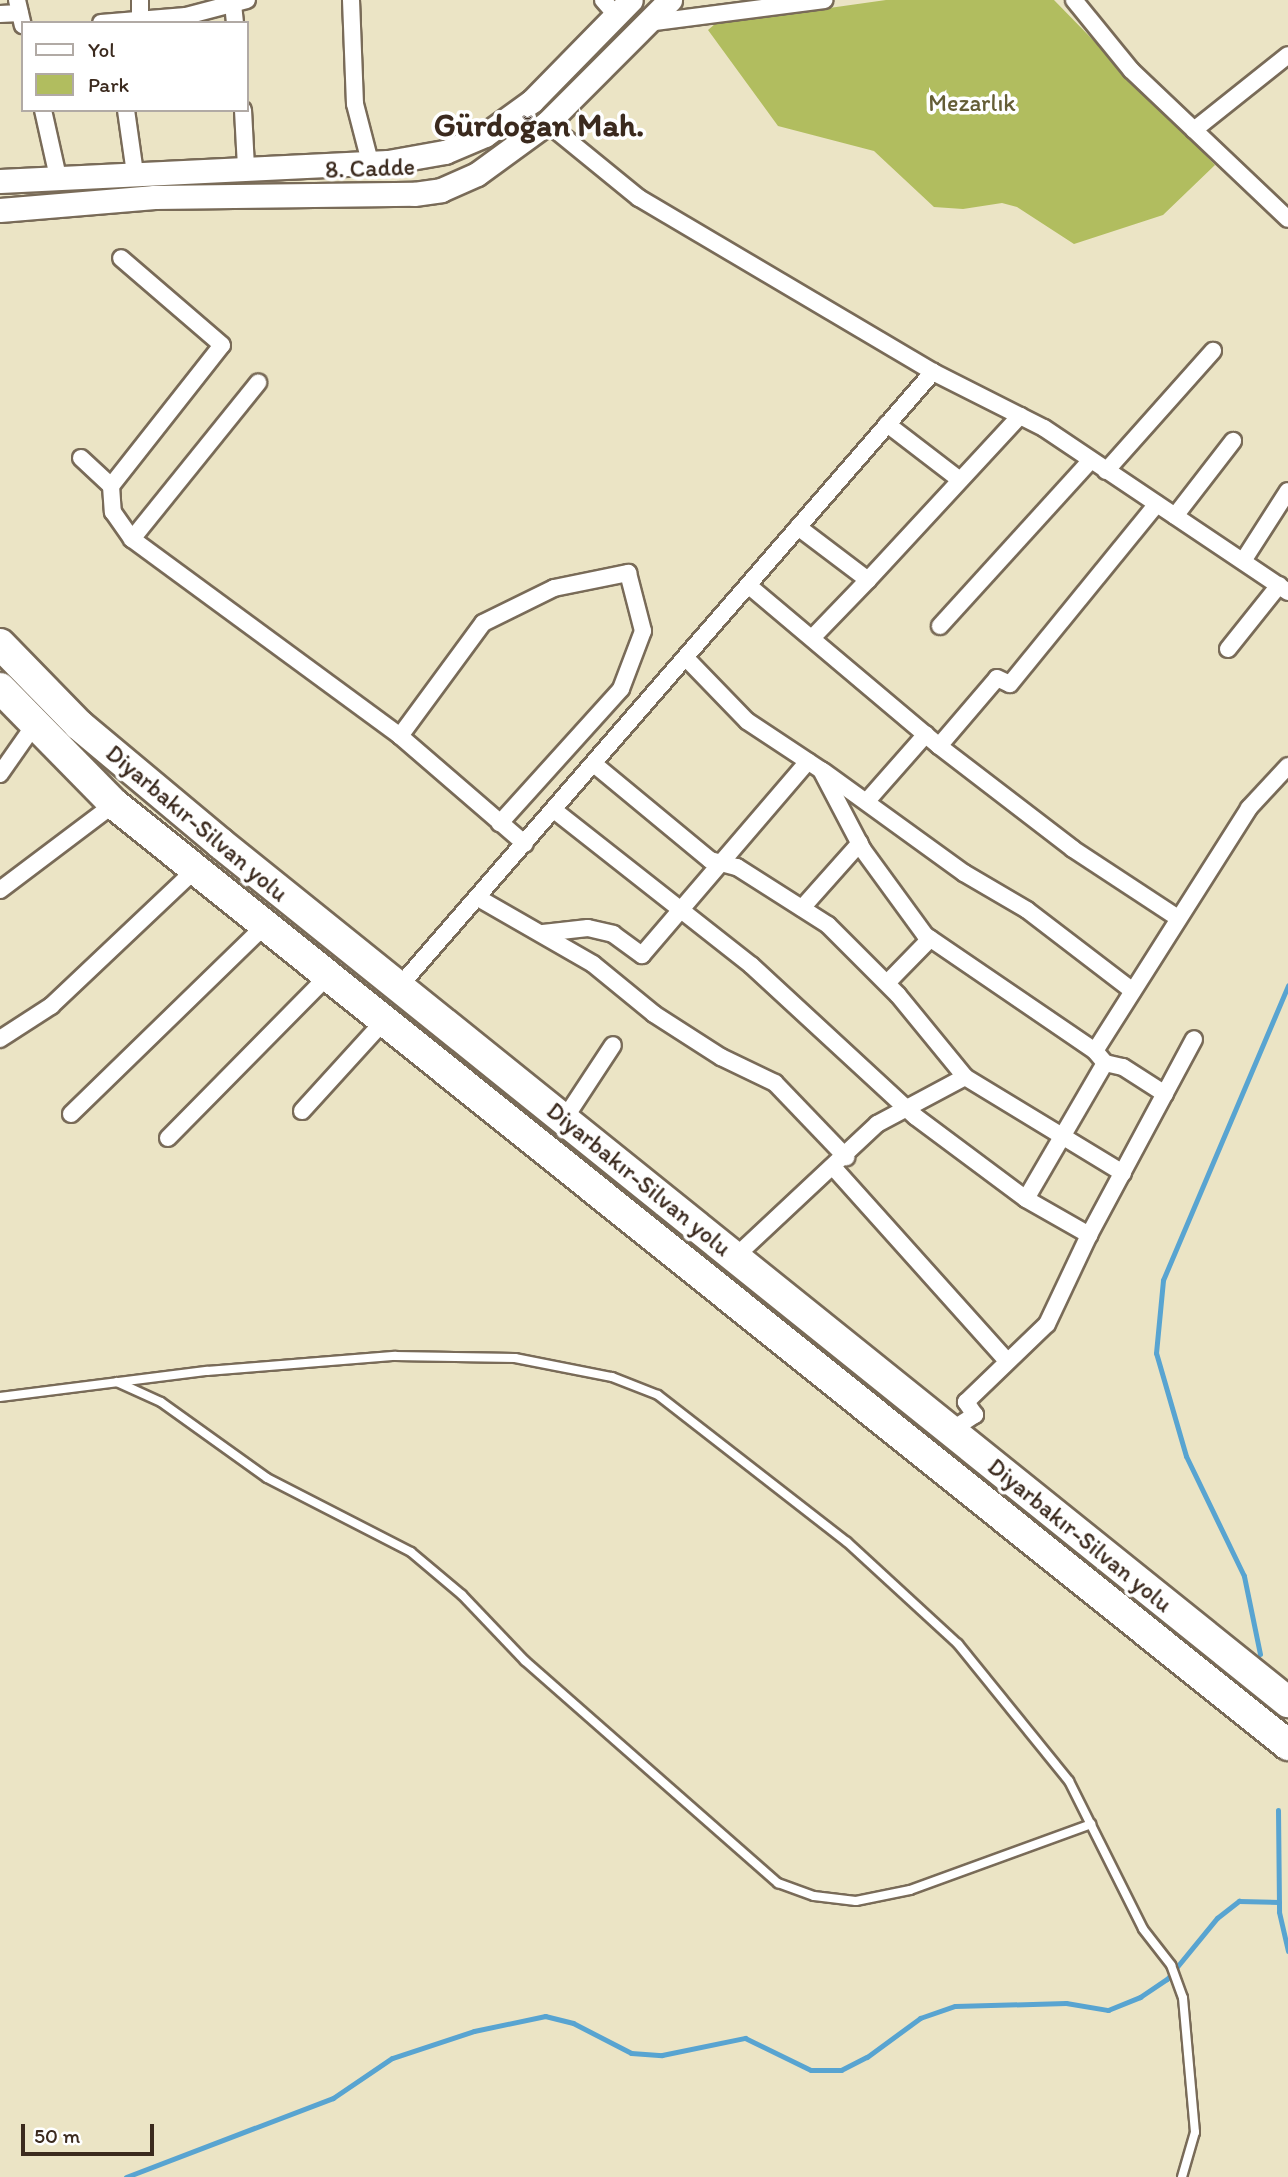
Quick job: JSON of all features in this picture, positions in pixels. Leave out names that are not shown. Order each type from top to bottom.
[{"type":"highway","name":"Diyarbakır-Silvan yolu","points":[[0,644],[79,725],[398,988],[565,1118],[950,1432],[1288,1702]]},
{"type":"highway","name":"Diyarbakır-Silvan yolu","points":[[0,688],[114,804],[1288,1745]]},
{"type":"street","points":[[139,0],[141,19]]},
{"type":"street","points":[[351,0],[355,104],[370,162]]},
{"type":"street","name":"8. Cadde","points":[[0,210],[154,197],[414,194],[441,190],[477,174],[547,123],[670,0]]},
{"type":"street","points":[[647,23],[825,0]]},
{"type":"street","points":[[1074,0],[1131,70],[1288,219]]},
{"type":"street","points":[[120,21],[186,16],[240,2],[235,21]]},
{"type":"street","name":"8. Cadde","points":[[0,181],[370,162],[445,152],[485,135],[532,101],[617,5]]},
{"type":"street","points":[[0,14],[20,13]]},
{"type":"street","points":[[1194,130],[1288,55]]},
{"type":"street","points":[[43,112],[58,177]]},
{"type":"street","points":[[126,112],[135,173]]},
{"type":"street","points":[[243,112],[246,167]]},
{"type":"street","points":[[547,123],[639,198],[933,372],[1020,416],[1091,460],[1283,589],[1228,649]]},
{"type":"street","points":[[111,486],[222,345],[121,258]]},
{"type":"street","points":[[1106,471],[1213,351]]},
{"type":"street","points":[[398,988],[480,899],[933,372]]},
{"type":"street","points":[[132,540],[258,383]]},
{"type":"street","points":[[814,637],[1020,416]]},
{"type":"street","points":[[887,424],[960,480]]},
{"type":"street","points":[[1175,516],[1233,441]]},
{"type":"street","points":[[81,458],[111,486],[113,512],[132,540],[400,737],[525,845]]},
{"type":"street","points":[[940,626],[1091,460]]},
{"type":"street","points":[[1243,561],[1288,491]]},
{"type":"street","points":[[939,746],[997,678],[1010,684],[1157,504]]},
{"type":"street","points":[[798,527],[868,580]]},
{"type":"street","points":[[400,737],[483,623],[554,587],[628,573],[643,631],[621,689],[500,823]]},
{"type":"street","points":[[748,585],[814,637],[939,746],[1073,849],[1178,918]]},
{"type":"street","points":[[686,658],[747,721],[867,800],[964,873],[1027,910],[1133,991]]},
{"type":"street","points":[[0,774],[35,724]]},
{"type":"street","points":[[867,800],[926,734]]},
{"type":"street","points":[[594,764],[674,833],[710,860],[737,867],[828,925],[887,983],[965,1077],[1123,1173]]},
{"type":"street","points":[[814,765],[889,890],[930,939],[1100,1057],[1123,1067],[1165,1094]]},
{"type":"street","points":[[543,933],[588,928],[613,934],[642,955],[679,908],[814,765]]},
{"type":"street","points":[[1026,1199],[1063,1136],[1133,991],[1249,808],[1288,766]]},
{"type":"street","points":[[0,890],[114,804]]},
{"type":"street","points":[[554,810],[751,965],[906,1108],[1026,1199],[1089,1235]]},
{"type":"street","points":[[802,908],[860,843]]},
{"type":"street","points":[[0,1039],[51,1006],[195,870]]},
{"type":"street","points":[[480,899],[593,964],[654,1014],[721,1058],[775,1083],[1006,1360]]},
{"type":"street","points":[[71,1114],[264,926]]},
{"type":"street","points":[[887,983],[930,939]]},
{"type":"street","points":[[168,1138],[327,977]]},
{"type":"street","points":[[302,1111],[383,1022]]},
{"type":"street","points":[[950,1432],[975,1415],[966,1402],[1006,1360],[1048,1324],[1089,1235],[1194,1039]]},
{"type":"street","points":[[565,1118],[613,1045]]},
{"type":"street","points":[[735,1257],[840,1162],[877,1124],[965,1077]]},
{"type":"lane","points":[[0,1397],[115,1381],[395,1356],[515,1358],[612,1377],[658,1395],[847,1542],[958,1644],[1069,1781],[1143,1929],[1171,1965],[1183,1998],[1195,2132],[1182,2177]]},
{"type":"lane","points":[[115,1381],[161,1402],[267,1478],[411,1552],[462,1595],[525,1661],[778,1883],[814,1896],[870,1898],[910,1890],[1091,1824]]},
{"type":"green space","name":"Mezarlık","points":[[886,0],[1054,0],[1215,165],[1163,215],[1074,244],[1017,207],[1002,203],[963,209],[934,207],[874,151],[778,126],[708,30],[715,24]]},
{"type":"waterway","points":[[1260,1654],[1244,1576],[1186,1456],[1156,1353],[1163,1280],[1288,985]]},
{"type":"waterway","points":[[1278,1810],[1279,1912],[1288,1951]]},
{"type":"waterway","points":[[126,2177],[333,2098],[392,2058],[474,2031],[545,2016],[573,2023],[631,2053],[662,2055],[745,2038],[811,2070],[841,2070],[867,2057],[920,2018],[955,2006],[1066,2003],[1108,2010],[1140,1997],[1167,1979],[1217,1918],[1239,1901],[1279,1902]]},
{"type":"district","name":"Gürdoğan Mah.","points":[[539,125]]}]
